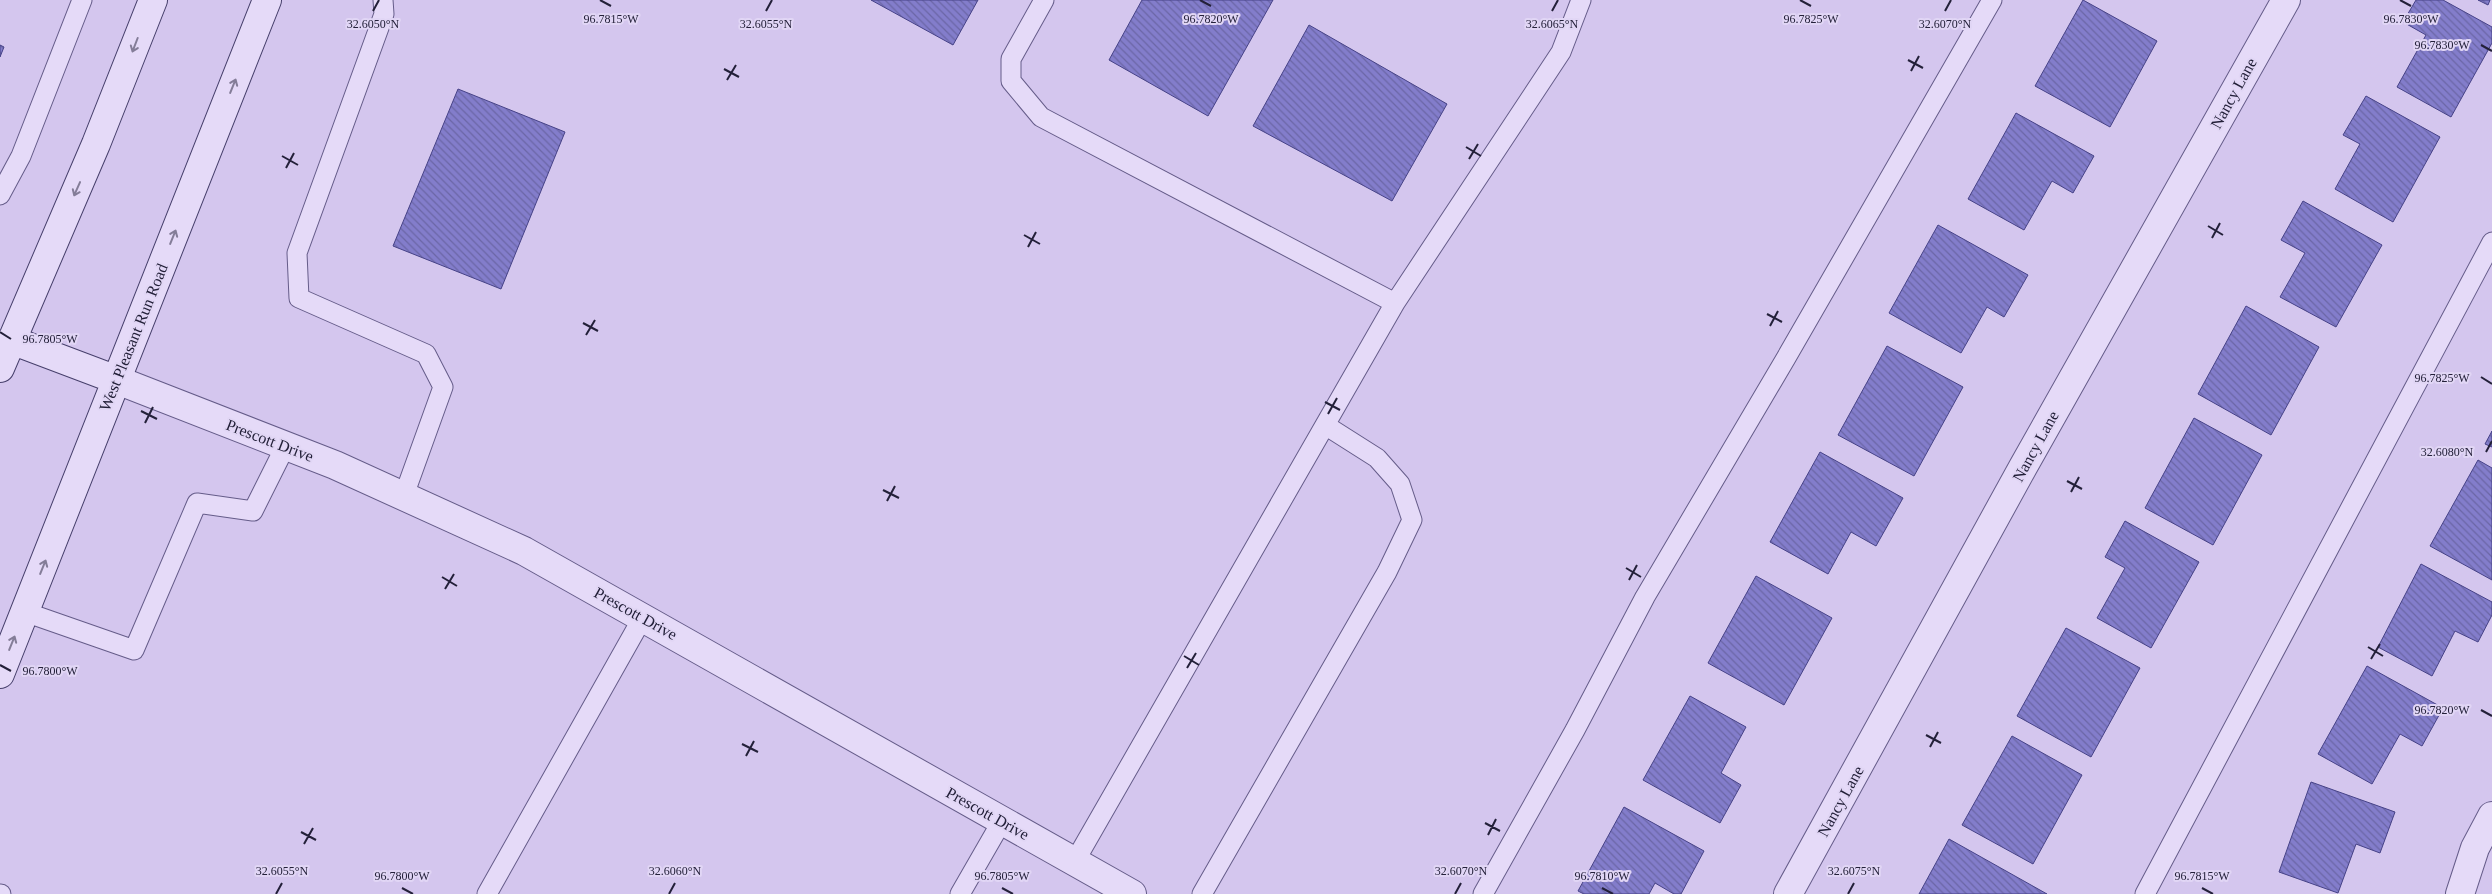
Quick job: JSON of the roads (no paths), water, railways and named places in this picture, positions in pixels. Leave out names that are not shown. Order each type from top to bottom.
[{"type":"street","points":[[0,368],[5,338],[96,144],[153,0]]},
{"type":"street","name":"West Pleasant Run Road","points":[[0,674],[267,0]]},
{"type":"street","name":"Nancy Lane","points":[[1788,894],[2023,467],[2286,0]]},
{"type":"street","name":"Prescott Drive","points":[[5,338],[335,465],[403,498],[524,551],[1132,894]]},
{"type":"street","points":[[2460,894],[2475,848],[2492,816]]},
{"type":"lane","points":[[0,195],[21,156],[82,0]]},
{"type":"lane","points":[[383,0],[384,14],[297,253],[299,298],[426,354],[443,387],[403,498]]},
{"type":"lane","points":[[1044,0],[1011,59],[1012,81],[1041,117],[1395,303]]},
{"type":"lane","points":[[1075,861],[1395,303],[1561,52],[1581,0]]},
{"type":"lane","points":[[1484,894],[1575,730],[1645,596],[1786,358],[1992,0]]},
{"type":"lane","points":[[2145,894],[2492,242]]},
{"type":"lane","points":[[1202,894],[1387,572],[1412,520],[1400,484],[1377,458],[1325,425]]},
{"type":"lane","points":[[25,612],[134,650],[198,503],[253,511],[285,447]]},
{"type":"lane","points":[[487,894],[643,617]]},
{"type":"lane","points":[[960,894],[1002,821]]}]
